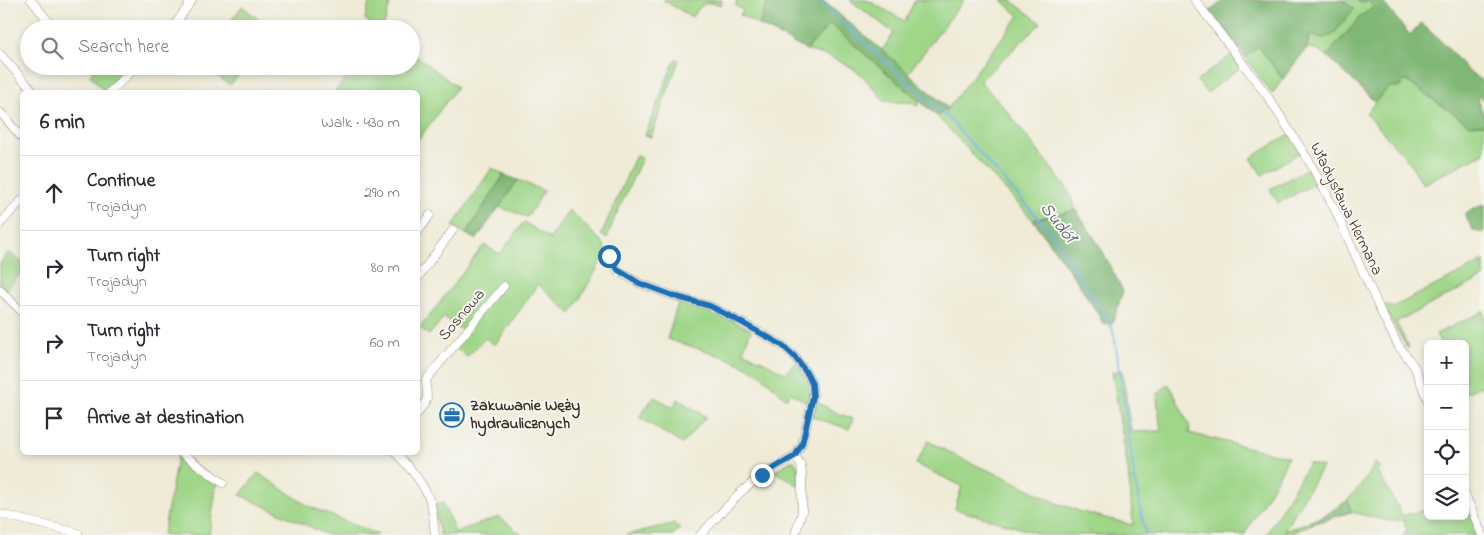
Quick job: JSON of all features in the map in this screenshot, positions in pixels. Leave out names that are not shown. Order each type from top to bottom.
[{"type":"street","points":[[31,0],[48,20]]},
{"type":"street","points":[[178,20],[192,0]]},
{"type":"street","name":"Władysława Hermana","points":[[1195,0],[1268,97],[1300,145],[1335,210],[1383,316],[1398,345],[1412,362],[1424,391]]},
{"type":"street","points":[[0,55],[32,90]]},
{"type":"street","points":[[112,90],[128,75]]},
{"type":"street","points":[[0,112],[20,136]]},
{"type":"street","points":[[0,224],[20,202]]},
{"type":"street","points":[[420,229],[430,215]]},
{"type":"street","points":[[420,274],[453,230]]},
{"type":"street","points":[[609,256],[618,270],[639,283],[677,297],[710,306],[782,345],[794,356],[808,375],[812,384],[813,393],[802,444],[795,456],[762,475],[741,492],[700,535]]},
{"type":"street","name":"Sosnowa","points":[[420,410],[427,398],[426,380],[504,286]]},
{"type":"street","points":[[0,290],[20,310]]},
{"type":"street","points":[[184,455],[223,483]]},
{"type":"street","points":[[398,455],[421,482],[427,494],[432,508],[435,535]]},
{"type":"street","points":[[795,456],[801,466],[802,474],[802,512],[795,535]]},
{"type":"street","points":[[1469,504],[1482,535]]},
{"type":"street","points":[[0,514],[78,533]]},
{"type":"green space","points":[[370,0],[391,0],[385,20],[365,19]]},
{"type":"green space","points":[[663,0],[722,0],[721,5],[707,3],[698,9],[692,17]]},
{"type":"green space","points":[[737,0],[768,0],[759,25],[740,15],[743,10],[736,6]]},
{"type":"green space","points":[[768,0],[822,0],[948,108],[937,116],[830,24],[806,50],[759,25]]},
{"type":"green space","points":[[850,0],[867,0],[905,21],[915,0],[964,0],[908,73],[882,50],[894,33]]},
{"type":"green space","points":[[1002,0],[1010,0],[1041,23],[980,81],[1007,111],[1068,190],[1076,210],[1033,220],[937,116],[948,108],[1019,16]]},
{"type":"green space","points":[[1224,0],[1343,0],[1354,9],[1333,35],[1323,38],[1310,35],[1306,49],[1283,79],[1258,46],[1245,57],[1210,11]]},
{"type":"green space","points":[[1343,0],[1356,0],[1359,3],[1368,1],[1374,7],[1361,16],[1327,56],[1313,48],[1306,49],[1310,35],[1323,38],[1353,9]]},
{"type":"green space","points":[[1356,0],[1381,0],[1410,35],[1421,23],[1446,46],[1467,70],[1484,82],[1484,101],[1479,95],[1478,101],[1484,115],[1484,124],[1470,125],[1405,80],[1400,87],[1389,87],[1375,102],[1327,56],[1361,16],[1374,7],[1368,1],[1359,3]]},
{"type":"green space","points":[[242,6],[259,20],[232,20]]},
{"type":"green space","points":[[830,24],[919,100],[918,106],[910,102],[889,102],[883,99],[862,75],[849,66],[828,56],[806,50]]},
{"type":"green space","points":[[1258,46],[1283,79],[1272,94],[1245,57]]},
{"type":"green space","points":[[1231,55],[1241,67],[1207,93],[1197,81]]},
{"type":"green space","points":[[420,59],[457,87],[420,137],[420,90],[337,90],[348,75],[420,75]]},
{"type":"green space","points":[[675,59],[679,60],[651,137],[645,135]]},
{"type":"green space","points":[[90,75],[124,75],[107,90],[103,90]]},
{"type":"green space","points":[[216,75],[238,75],[230,85]]},
{"type":"green space","points":[[1405,80],[1470,125],[1484,124],[1484,153],[1423,184],[1410,163],[1366,113],[1389,86],[1399,87]]},
{"type":"green space","points":[[1290,134],[1301,152],[1262,175],[1251,158]]},
{"type":"green space","points":[[636,155],[642,158],[607,238],[601,235]]},
{"type":"green space","points":[[1310,167],[1318,182],[1278,203],[1270,189]]},
{"type":"green space","points":[[492,168],[504,175],[466,234],[453,226]]},
{"type":"green space","points":[[504,175],[518,180],[476,240],[466,234]]},
{"type":"green space","points":[[518,180],[544,191],[527,217],[499,207]]},
{"type":"green space","points":[[1484,204],[1484,232],[1482,233],[1473,230],[1464,214]]},
{"type":"green space","points":[[569,210],[604,244],[606,253],[571,314],[538,284],[495,345],[485,338],[467,357],[452,345],[463,331],[444,317],[429,335],[420,328],[484,245],[500,254],[524,222],[550,239]]},
{"type":"green space","points":[[1076,210],[1101,248],[1123,291],[1113,322],[1103,325],[1077,281],[1033,220]]},
{"type":"green space","points":[[9,252],[20,261],[20,274],[5,292],[0,287],[0,263]]},
{"type":"green space","points":[[1484,261],[1484,277],[1396,322],[1409,348],[1407,348],[1383,306],[1393,307]]},
{"type":"green space","points":[[679,300],[707,308],[751,330],[743,351],[785,373],[795,363],[807,382],[810,397],[809,403],[791,393],[786,399],[758,374],[734,361],[667,339]]},
{"type":"green space","points":[[1484,311],[1484,385],[1469,391],[1469,340],[1439,340],[1436,334]]},
{"type":"green space","points":[[1122,370],[1131,432],[1161,431],[1157,399],[1158,394],[1167,384],[1170,386],[1190,427],[1189,433],[1288,457],[1244,535],[1043,535],[955,509],[962,486],[916,464],[928,441],[968,462],[1007,478],[1057,503],[1082,512],[1133,525],[1128,470],[1112,372]]},
{"type":"green space","points":[[654,397],[673,407],[678,399],[706,417],[682,444],[639,417]]},
{"type":"green space","points":[[815,401],[853,419],[849,429],[812,417]]},
{"type":"green space","points":[[178,455],[181,455],[217,481],[209,535],[163,535]]},
{"type":"green space","points":[[794,461],[798,467],[799,486],[775,471]]},
{"type":"green space","points":[[1309,463],[1322,467],[1284,531],[1311,521],[1312,524],[1286,535],[1266,535]]},
{"type":"green space","points":[[1375,463],[1381,468],[1378,472],[1403,516],[1424,510],[1424,520],[1469,520],[1469,509],[1479,535],[1402,535],[1407,533],[1404,520],[1389,521],[1351,512],[1348,500],[1368,476]]},
{"type":"green space","points":[[258,473],[308,506],[379,535],[328,535],[240,495]]},
{"type":"green space","points":[[1348,500],[1351,512],[1312,524],[1311,521],[1327,514]]},
{"type":"green space","points":[[443,503],[455,532],[499,517],[522,535],[440,535],[434,505]]},
{"type":"green space","points":[[675,523],[680,528],[673,535],[626,535]]},
{"type":"waterway","name":"Sudół","points":[[817,0],[949,119],[1049,230],[1107,319],[1113,330],[1115,341],[1136,488],[1146,535]]},
{"type":"place","name":"Zakuwanie Węży hydraulicznych","points":[[452,415]]},
{"type":"route","points":[[609,256],[618,270],[639,283],[677,297],[710,306],[782,345],[794,356],[808,375],[812,384],[813,397],[802,444],[795,456],[762,475]]}]
